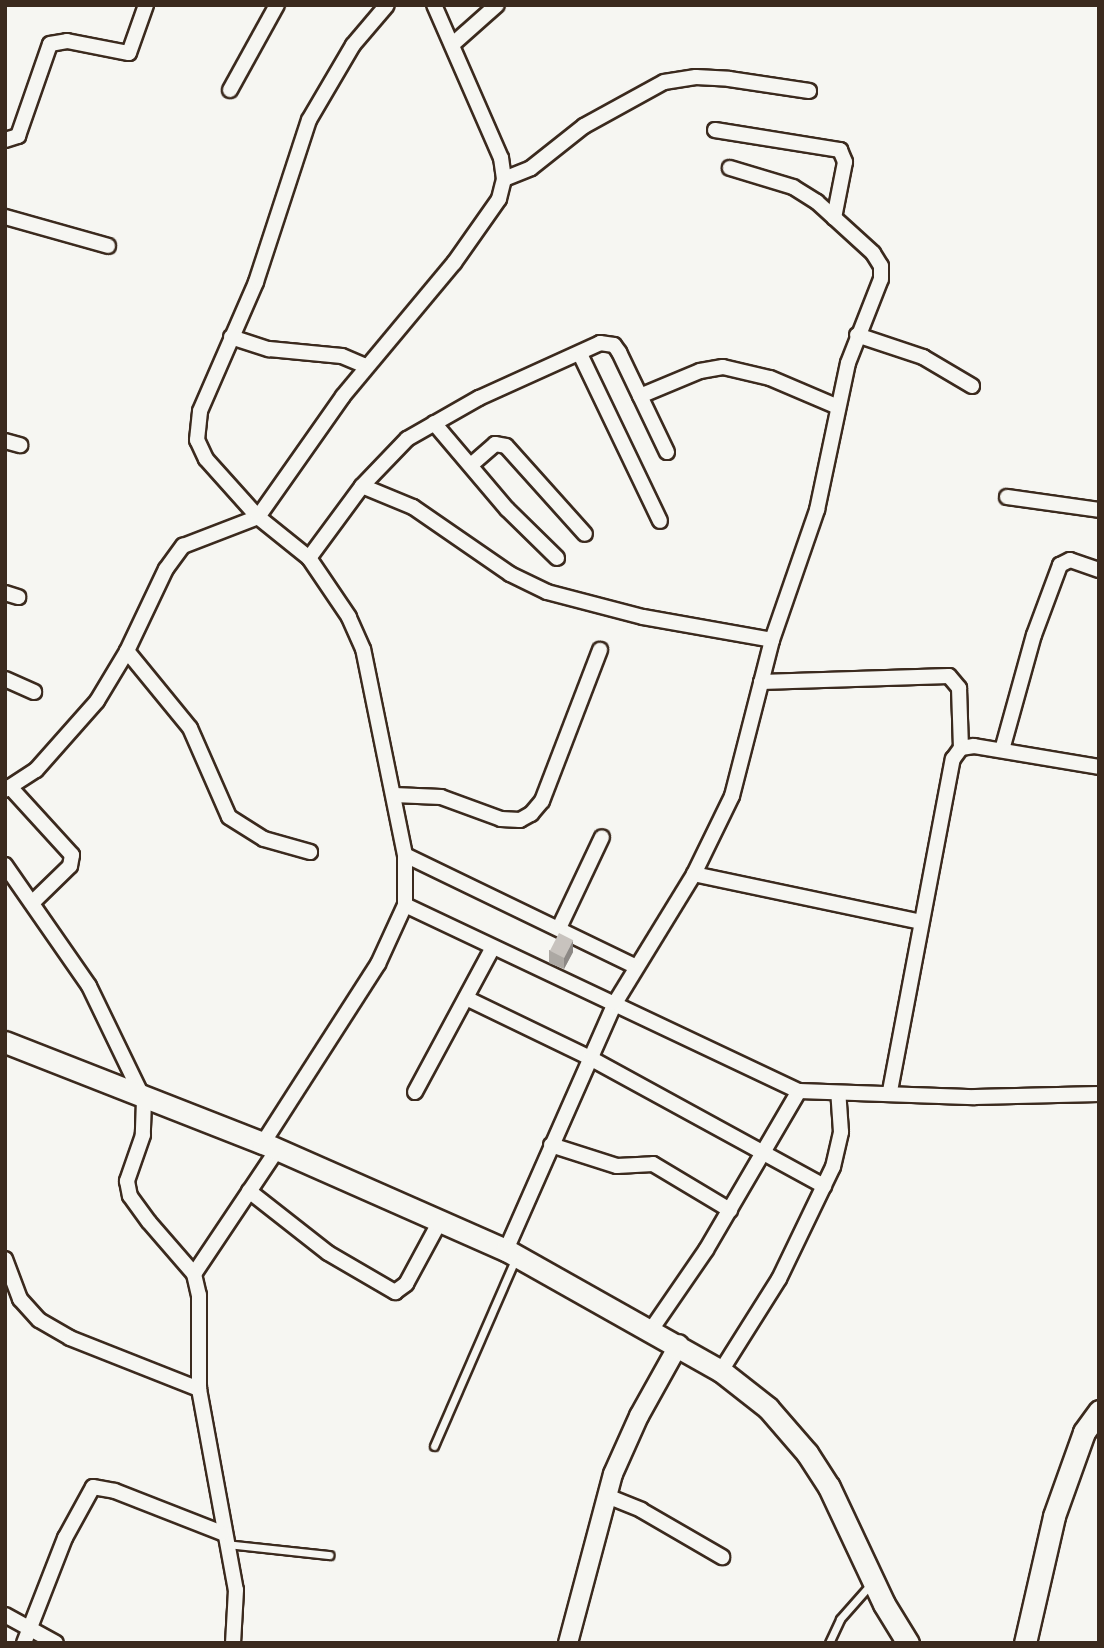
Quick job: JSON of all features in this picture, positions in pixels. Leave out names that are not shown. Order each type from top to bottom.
[{"type":"main road","points":[[5,1042],[144,1100],[270,1147],[511,1253],[680,1344],[722,1371],[768,1408],[807,1453],[829,1487],[874,1581],[908,1643]]},
{"type":"main road","points":[[1025,1643],[1054,1516],[1084,1432],[1099,1411]]},
{"type":"street","points":[[5,140],[18,136],[50,44],[67,41],[129,53],[146,5]]},
{"type":"street","points":[[230,90],[278,5]]},
{"type":"street","points":[[194,1274],[249,1191],[270,1147],[378,964],[405,905],[405,855],[394,795],[363,649],[349,617],[309,558],[258,517],[206,459],[197,439],[200,411],[256,282],[309,120],[353,45],[387,5]]},
{"type":"street","points":[[34,901],[70,866],[72,855],[8,789],[36,770],[70,736],[127,651],[166,569],[183,546],[258,517],[366,366],[488,219],[504,180],[501,158],[454,43],[434,5]]},
{"type":"street","points":[[454,43],[496,5]]},
{"type":"street","points":[[504,180],[531,168],[584,126],[664,82],[718,78],[808,91]]},
{"type":"street","points":[[715,130],[840,150],[845,162],[834,218]]},
{"type":"street","points":[[511,1253],[551,1145],[615,1003],[635,966],[694,874],[732,796],[772,640],[817,510],[838,407],[857,335],[877,294],[881,266],[834,218],[793,187],[730,168]]},
{"type":"street","points":[[5,217],[108,246]]},
{"type":"street","points":[[857,335],[923,358],[972,386]]},
{"type":"street","points":[[231,337],[269,349],[342,356],[366,366]]},
{"type":"street","points":[[309,558],[362,486],[407,439],[434,423],[600,343],[614,345],[667,452]]},
{"type":"street","points":[[580,354],[660,521]]},
{"type":"street","points":[[640,396],[700,370],[723,367],[770,378],[838,407]]},
{"type":"street","points":[[434,423],[521,524],[557,558]]},
{"type":"street","points":[[471,465],[495,444],[506,446],[585,534]]},
{"type":"street","points":[[362,486],[414,507],[510,574],[547,592],[643,617],[772,640]]},
{"type":"street","points":[[1007,497],[1099,510]]},
{"type":"street","points":[[1002,750],[1030,647],[1060,565],[1070,560],[1099,570]]},
{"type":"street","points":[[394,795],[441,797],[500,819],[520,820],[531,814],[542,801],[600,650]]},
{"type":"street","points":[[127,651],[190,727],[229,817],[264,839],[310,852]]},
{"type":"street","points":[[761,682],[949,676],[959,688],[961,748],[948,774],[890,1091]]},
{"type":"street","points":[[5,679],[34,692]]},
{"type":"street","points":[[961,748],[1002,750],[1099,767]]},
{"type":"street","points":[[560,926],[602,837]]},
{"type":"street","points":[[405,855],[560,926],[635,966]]},
{"type":"street","points":[[5,865],[34,901],[89,986],[144,1100],[143,1135],[127,1181],[130,1196],[194,1274],[199,1296],[199,1389],[224,1539],[236,1590],[233,1643]]},
{"type":"street","points":[[694,874],[921,922]]},
{"type":"street","points":[[405,905],[492,949],[615,1003],[778,1085],[799,1091],[890,1091],[975,1097],[1099,1094]]},
{"type":"street","points":[[415,1092],[492,949]]},
{"type":"street","points":[[466,998],[590,1058],[824,1186]]},
{"type":"street","points":[[651,1330],[730,1210],[799,1091]]},
{"type":"street","points":[[722,1371],[779,1279],[824,1186],[839,1149],[838,1093]]},
{"type":"street","points":[[551,1145],[617,1166],[653,1164],[730,1210]]},
{"type":"street","points":[[249,1191],[328,1253],[395,1292],[406,1284],[440,1221]]},
{"type":"street","points":[[5,1259],[20,1298],[39,1320],[69,1338],[199,1389]]},
{"type":"street","points":[[568,1643],[607,1496],[639,1416],[680,1344]]},
{"type":"street","points":[[24,1643],[65,1538],[93,1487],[115,1490],[224,1539]]},
{"type":"street","points":[[607,1496],[661,1521],[722,1557]]},
{"type":"street","points":[[5,1615],[56,1643]]},
{"type":"lane","points":[[434,1446],[511,1253]]},
{"type":"lane","points":[[224,1539],[329,1555]]},
{"type":"lane","points":[[829,1643],[856,1596],[874,1581]]},
{"type":"building","points":[[559,933],[573,940],[564,958],[550,951]]}]
